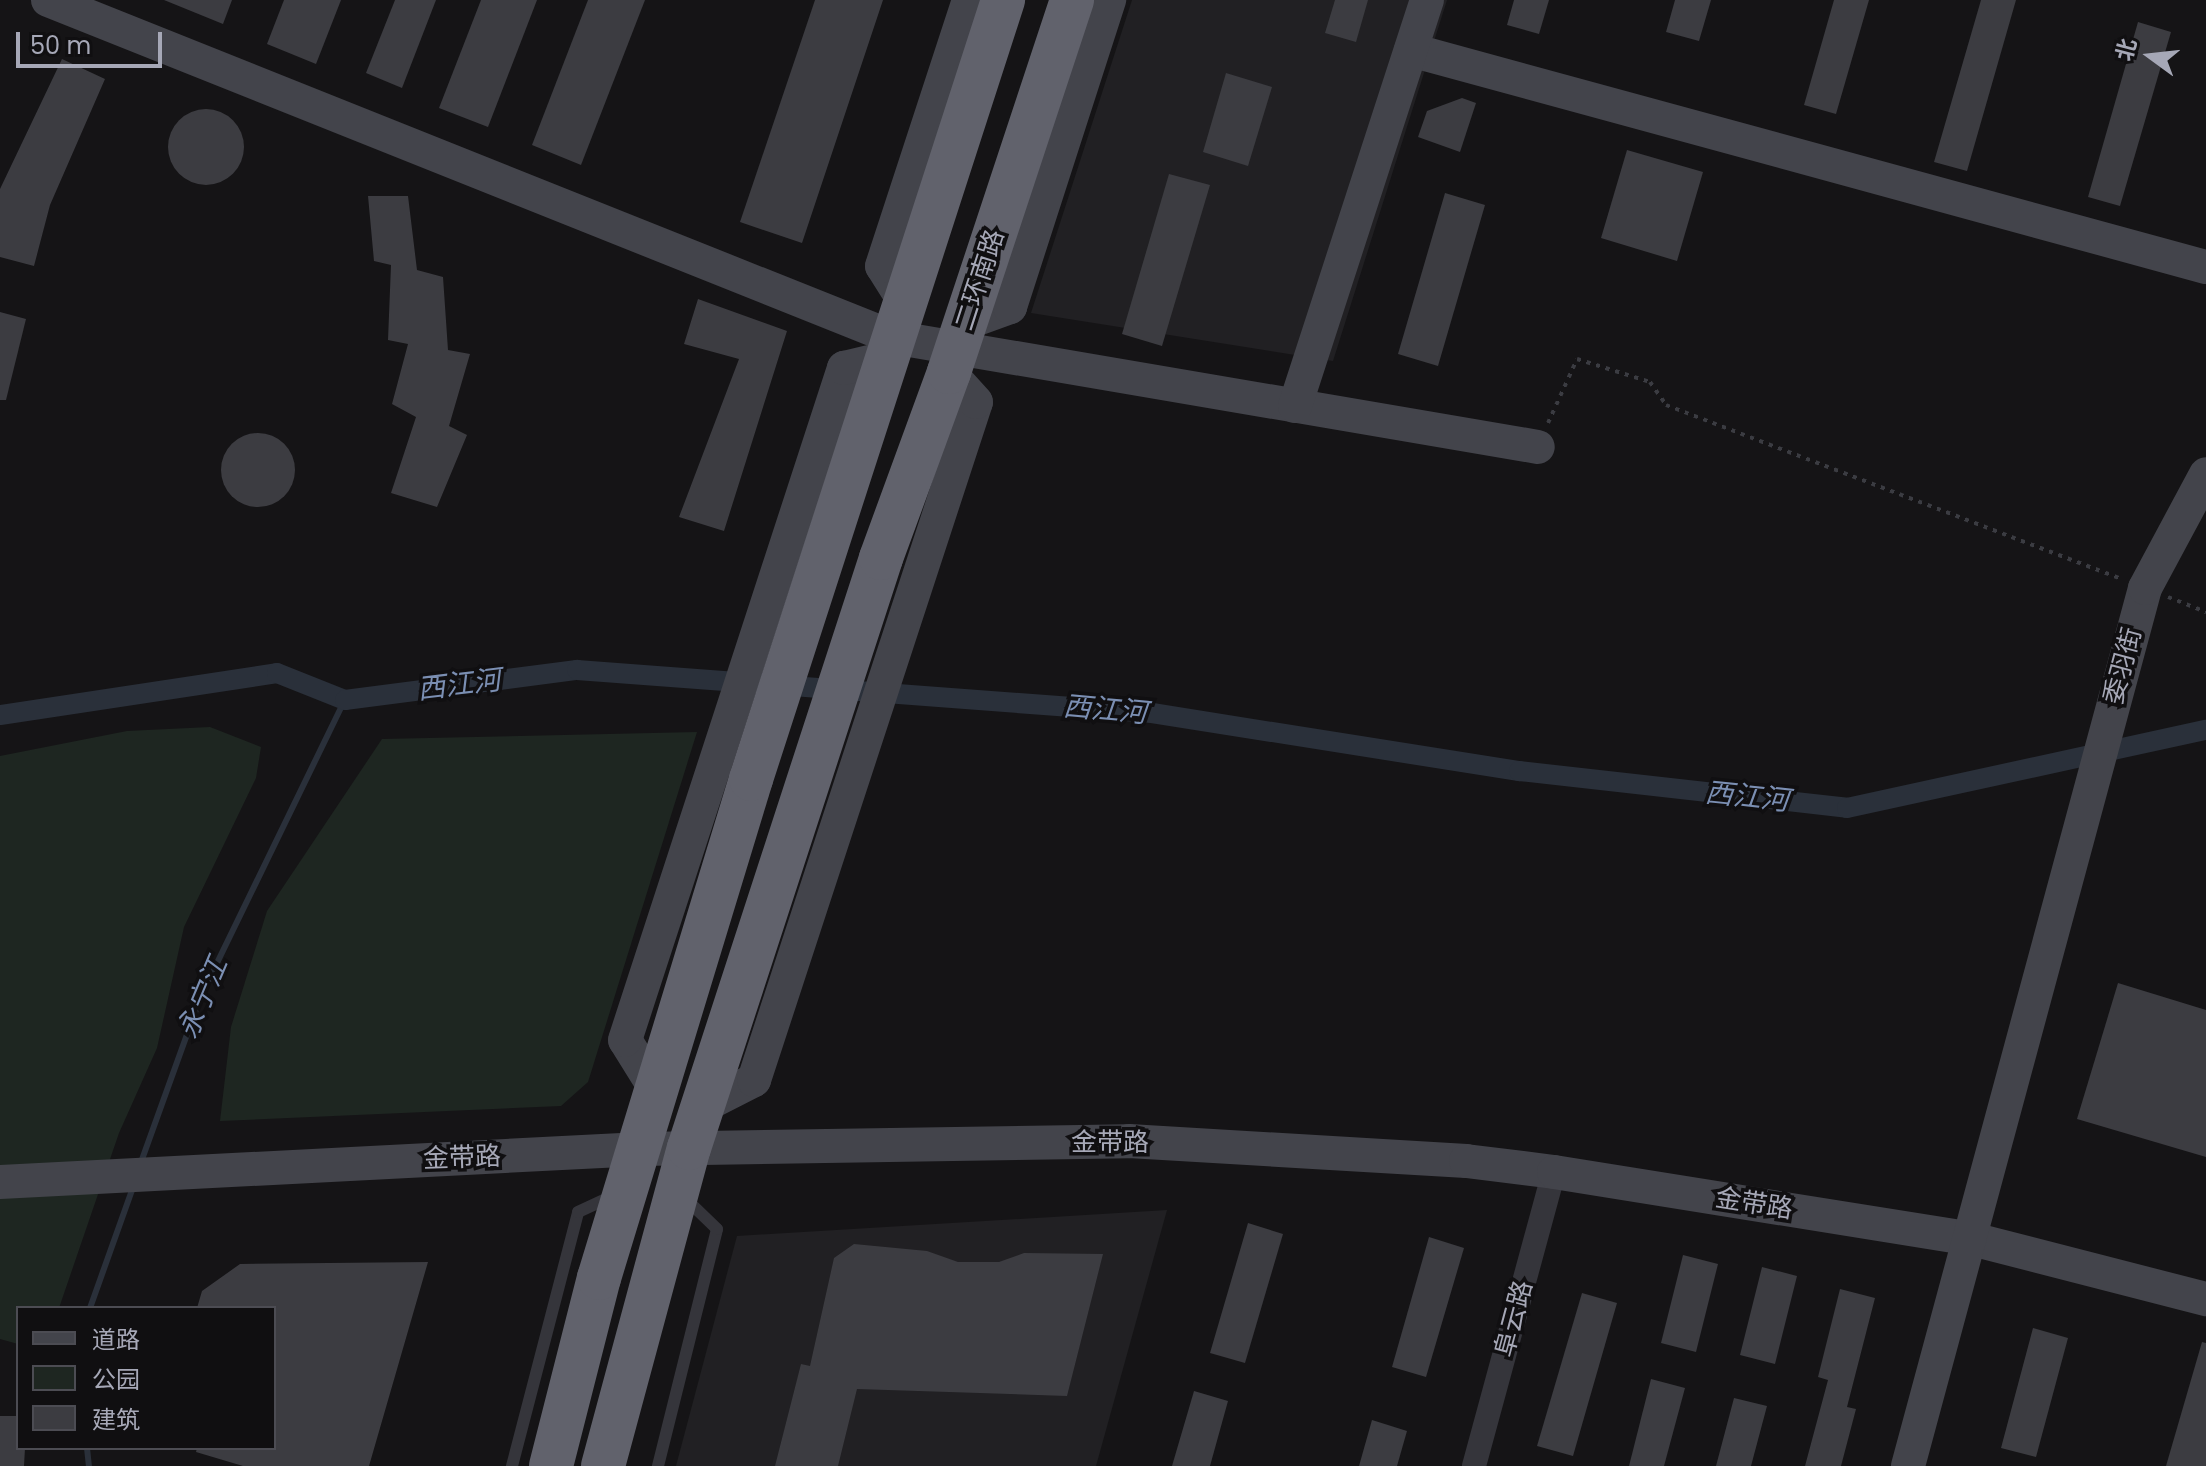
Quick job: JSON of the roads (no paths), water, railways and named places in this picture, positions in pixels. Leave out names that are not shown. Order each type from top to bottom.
[{"type":"highway","points":[[551,1466],[627,1190],[751,779],[829,549],[894,332],[1003,0]]},
{"type":"highway","name":"二环南路","points":[[603,1466],[689,1148],[881,558],[957,348],[1072,0]]},
{"type":"street","points":[[48,0],[894,332],[957,348],[1538,447]]},
{"type":"street","points":[[894,332],[882,266],[969,0]]},
{"type":"street","points":[[957,348],[1010,307],[1109,0]]},
{"type":"street","points":[[1295,406],[1427,0]]},
{"type":"street","points":[[1411,50],[2206,267]]},
{"type":"street","points":[[658,1093],[625,1040],[844,368],[894,332]]},
{"type":"street","points":[[705,1105],[754,1080],[976,402],[957,348]]},
{"type":"street","name":"委羽街","points":[[1908,1466],[1972,1239],[2145,588],[2206,474]]},
{"type":"street","name":"金带路","points":[[0,1182],[185,1170],[641,1149],[1129,1141],[1466,1161],[1554,1172],[1972,1239],[2206,1299]]},
{"type":"street","name":"阜云路","points":[[1474,1466],[1554,1172]]},
{"type":"lane","points":[[512,1466],[578,1212],[627,1190]]},
{"type":"lane","points":[[658,1466],[717,1229],[676,1191]]},
{"type":"waterway","name":"西江河","points":[[0,715],[277,673],[345,700],[577,670],[1152,713],[1519,771],[1847,808],[2206,730]]},
{"type":"waterway","name":"永宁江","points":[[140,1165],[200,998],[345,700]]},
{"type":"waterway","name":"永宁江","points":[[91,1306],[133,1187]]},
{"type":"waterway","name":"永宁江","points":[[87,1450],[89,1466]]}]
